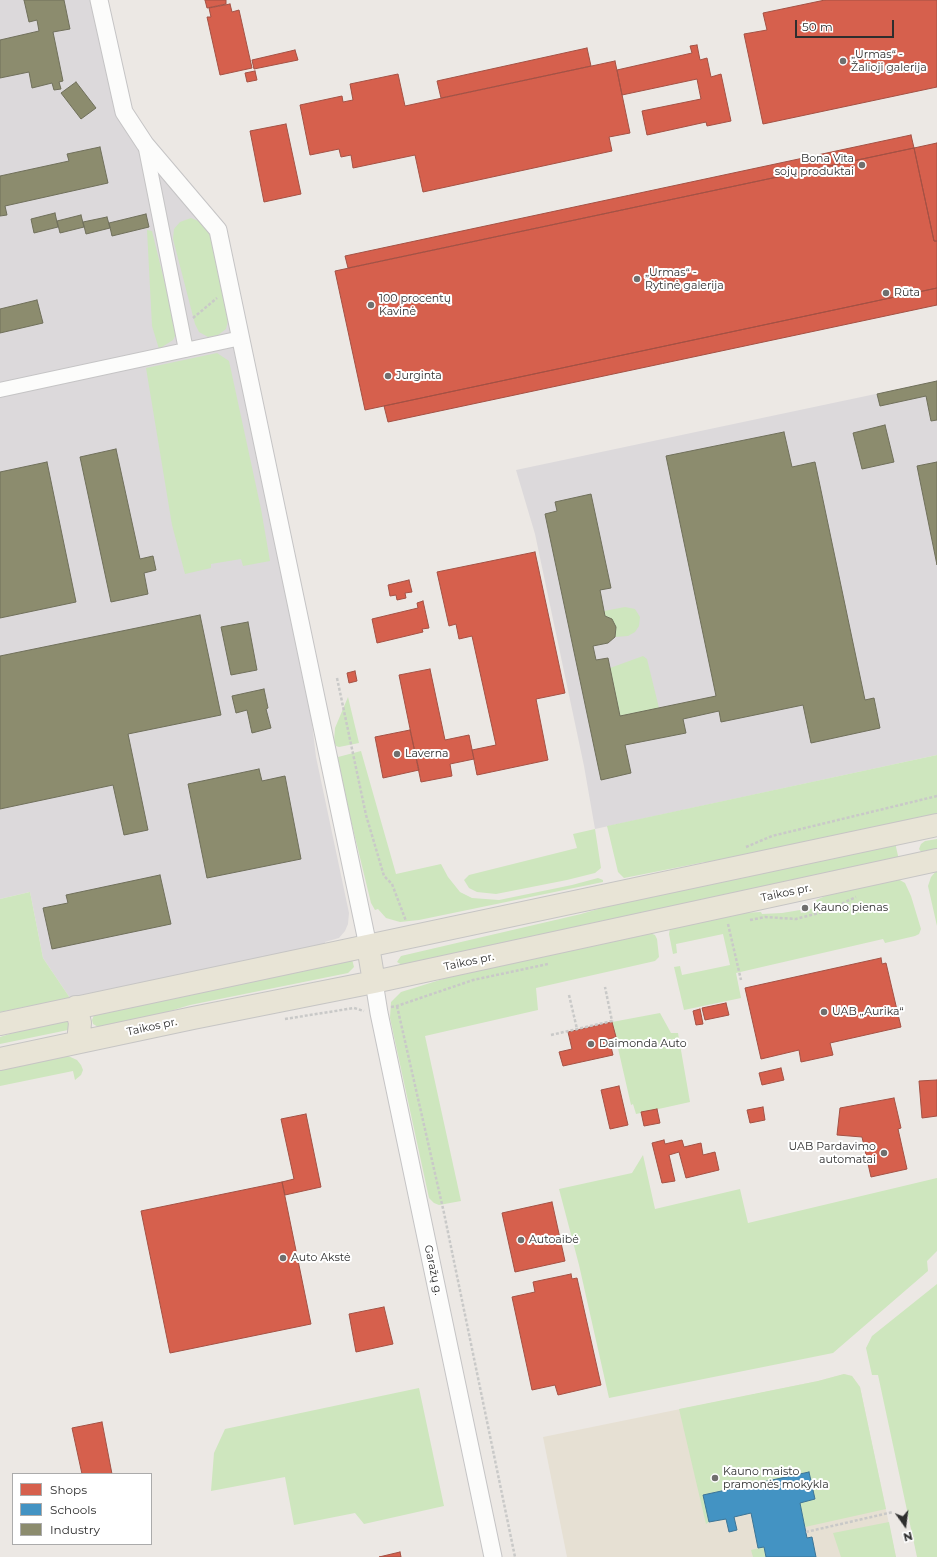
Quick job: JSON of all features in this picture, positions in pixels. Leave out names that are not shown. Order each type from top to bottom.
[{"type":"main road","points":[[0,1024],[930,826]]},
{"type":"main road","points":[[915,865],[912,850],[915,839],[930,826]]},
{"type":"main road","name":"Taikos pr.","points":[[0,1059],[374,982],[937,860]]},
{"type":"main road","points":[[368,946],[374,982]]},
{"type":"main road","points":[[76,1007],[80,1023],[78,1042]]},
{"type":"street","points":[[99,0],[124,112],[145,144],[218,230],[368,946]]},
{"type":"street","points":[[145,144],[186,350]]},
{"type":"street","points":[[0,390],[241,338]]},
{"type":"street","name":"Garažų g.","points":[[374,982],[378,1009],[493,1557]]},
{"type":"path","points":[[182,327],[230,288]]},
{"type":"path","points":[[337,678],[366,815],[384,876],[392,884],[406,922]]},
{"type":"path","points":[[744,848],[772,836],[937,796]]},
{"type":"path","points":[[743,921],[765,917],[796,919],[826,911],[854,897],[861,896]]},
{"type":"path","points":[[722,926],[736,923]]},
{"type":"path","points":[[728,924],[741,980]]},
{"type":"path","points":[[515,1557],[444,1213],[397,1006],[473,980],[550,963]]},
{"type":"path","points":[[550,1035],[612,1021],[605,987]]},
{"type":"path","points":[[569,995],[577,1029]]},
{"type":"path","points":[[806,1532],[893,1512]]},
{"type":"shaded area","points":[[0,0],[92,0],[116,113],[210,226],[310,706],[316,757],[349,913],[348,924],[345,931],[339,938],[325,942],[325,946],[70,998],[43,958],[30,892],[0,899]]},
{"type":"shaded area","points":[[937,381],[937,755],[595,829],[584,766],[535,534],[516,470]]},
{"type":"shaded area","name":"Kauno maisto pramonės mokykla","points":[[844,1374],[852,1376],[860,1387],[896,1557],[567,1557],[543,1437],[818,1381]]},
{"type":"green space","points":[[191,218],[201,222],[207,228],[211,237],[228,321],[226,329],[218,335],[208,337],[199,332],[195,324],[173,239],[174,229],[180,222]]},
{"type":"green space","points":[[147,230],[152,231],[176,334],[173,340],[159,349],[152,326]]},
{"type":"green space","points":[[217,353],[229,361],[261,509],[270,561],[243,566],[241,559],[211,564],[211,568],[185,574],[172,525],[146,368]]},
{"type":"green space","points":[[625,607],[635,609],[640,617],[639,626],[635,632],[628,636],[615,637],[616,627],[612,619],[605,616],[604,611]]},
{"type":"green space","points":[[643,656],[647,659],[659,708],[620,716],[610,668]]},
{"type":"green space","points":[[348,697],[359,743],[339,747],[336,746],[334,742],[335,728]]},
{"type":"green space","points":[[361,751],[396,874],[441,864],[448,877],[460,892],[472,898],[499,900],[598,878],[603,880],[603,882],[419,920],[400,922],[386,918],[378,909],[375,910],[371,903],[337,763],[338,757]]},
{"type":"green space","points":[[937,755],[937,814],[889,826],[709,865],[705,862],[624,878],[618,872],[607,826]]},
{"type":"green space","points":[[595,829],[601,868],[595,873],[496,894],[477,892],[469,888],[464,880],[469,875],[577,848],[573,834]]},
{"type":"green space","points":[[937,839],[937,853],[922,853],[919,849],[921,844],[925,841]]},
{"type":"green space","points":[[896,841],[899,860],[402,965],[397,962],[401,956],[581,914],[646,895]]},
{"type":"green space","points":[[937,870],[937,926],[928,886],[931,877]]},
{"type":"green space","points":[[898,879],[905,883],[911,896],[921,929],[919,934],[885,943],[883,939],[736,973],[741,998],[684,1010],[674,967],[680,966],[682,975],[730,965],[723,934],[676,944],[677,953],[673,954],[669,934],[670,928],[741,913],[782,913],[800,910],[801,913],[818,907],[816,900],[842,889]]},
{"type":"green space","points":[[30,892],[43,958],[70,998],[0,1012],[0,899]]},
{"type":"green space","points":[[645,931],[655,935],[657,939],[659,957],[655,961],[536,988],[538,1010],[425,1036],[461,1201],[439,1205],[434,1203],[429,1198],[390,1018],[391,1002],[401,992],[456,975]]},
{"type":"green space","points":[[352,959],[354,967],[348,973],[190,1005],[150,1017],[100,1028],[93,1024],[92,1020],[94,1015]]},
{"type":"green space","points":[[660,1013],[671,1033],[678,1033],[690,1102],[636,1114],[633,1104],[631,1105],[612,1022]]},
{"type":"green space","points":[[69,1020],[71,1027],[68,1030],[0,1044],[0,1037],[51,1021]]},
{"type":"green space","points":[[66,1055],[77,1060],[83,1070],[81,1075],[75,1080],[73,1071],[0,1086],[0,1067]]},
{"type":"green space","points":[[643,1155],[655,1209],[740,1189],[748,1223],[937,1178],[937,1251],[927,1261],[928,1271],[833,1353],[609,1398],[579,1265],[559,1189],[632,1173]]},
{"type":"green space","points":[[937,1284],[937,1557],[917,1557],[878,1375],[872,1375],[866,1348],[872,1336]]},
{"type":"green space","points":[[844,1374],[852,1376],[860,1387],[886,1509],[805,1527],[800,1503],[815,1499],[809,1472],[703,1495],[709,1522],[706,1524],[679,1409],[818,1381]]},
{"type":"green space","points":[[419,1388],[444,1506],[364,1524],[355,1513],[294,1525],[285,1477],[211,1491],[214,1453],[225,1429]]},
{"type":"green space","points":[[889,1522],[896,1557],[841,1557],[833,1533]]},
{"type":"green space","points":[[764,1547],[766,1557],[753,1557],[751,1550]]},
{"type":"building: Shops","points":[[205,0],[226,0],[226,4],[207,8]]},
{"type":"building: Shops","name":"„Urmas“ - Žalioji galerija","points":[[825,0],[937,0],[937,87],[763,124],[744,34],[767,30],[763,13]]},
{"type":"building: Shops","points":[[230,4],[232,12],[239,10],[252,68],[220,75],[207,17],[211,17],[209,8]]},
{"type":"building: Shops","points":[[697,45],[700,60],[707,58],[711,77],[721,74],[731,121],[707,126],[706,122],[647,135],[642,111],[701,99],[697,79],[622,95],[617,70],[692,53],[690,46]]},
{"type":"building: Shops","points":[[587,48],[591,66],[441,98],[437,81]]},
{"type":"building: Shops","points":[[295,50],[298,60],[254,69],[252,60]]},
{"type":"building: Shops","points":[[615,61],[630,133],[609,137],[612,151],[423,192],[415,155],[353,168],[351,155],[341,157],[339,149],[310,155],[300,105],[342,96],[343,102],[353,100],[350,84],[398,74],[405,106]]},
{"type":"building: Shops","points":[[255,71],[257,80],[247,82],[245,73]]},
{"type":"building: Shops","points":[[286,124],[301,194],[264,202],[250,131]]},
{"type":"building: Shops","points":[[911,135],[914,148],[348,268],[345,256]]},
{"type":"building: Shops","points":[[937,143],[937,241],[934,241],[914,148]]},
{"type":"building: Shops","name":"„Urmas“ - Rytinė galerija","points":[[914,148],[934,241],[937,241],[937,288],[365,410],[335,271]]},
{"type":"building: Shops","points":[[937,288],[937,305],[388,422],[384,406]]},
{"type":"building: Shops","points":[[535,552],[565,693],[536,699],[548,760],[477,775],[472,750],[496,745],[472,636],[459,639],[456,624],[449,626],[437,572]]},
{"type":"building: Shops","points":[[409,580],[412,592],[405,593],[406,598],[397,600],[396,595],[390,596],[388,585]]},
{"type":"building: Shops","points":[[423,601],[429,628],[422,629],[423,632],[377,643],[372,619],[418,608],[417,603]]},
{"type":"building: Shops","points":[[430,669],[445,740],[469,735],[474,759],[450,764],[452,776],[421,782],[399,675]]},
{"type":"building: Shops","points":[[355,671],[357,681],[349,683],[347,673]]},
{"type":"building: Shops","name":"Laverna","points":[[410,730],[419,770],[383,778],[375,737]]},
{"type":"building: Shops","name":"UAB „Aurika“","points":[[881,958],[882,964],[886,963],[901,1027],[830,1043],[833,1055],[801,1062],[799,1050],[761,1059],[745,988]]},
{"type":"building: Shops","points":[[726,1003],[729,1015],[705,1020],[702,1008]]},
{"type":"building: Shops","points":[[700,1009],[703,1024],[696,1025],[693,1011]]},
{"type":"building: Shops","name":"Daimonda Auto","points":[[612,1022],[616,1037],[609,1039],[613,1055],[563,1066],[559,1052],[572,1049],[568,1032]]},
{"type":"building: Shops","points":[[781,1068],[784,1080],[762,1085],[759,1073]]},
{"type":"building: Shops","points":[[937,1080],[937,1116],[922,1118],[919,1081]]},
{"type":"building: Shops","points":[[619,1086],[628,1125],[610,1129],[601,1090]]},
{"type":"building: Shops","name":"UAB Pardavimo automatai","points":[[894,1098],[901,1128],[898,1129],[907,1169],[871,1177],[862,1137],[837,1135],[840,1108]]},
{"type":"building: Shops","points":[[763,1107],[765,1120],[750,1123],[747,1110]]},
{"type":"building: Shops","points":[[657,1109],[660,1123],[644,1126],[641,1112]]},
{"type":"building: Shops","points":[[306,1114],[321,1187],[285,1195],[282,1182],[294,1179],[281,1119]]},
{"type":"building: Shops","points":[[664,1140],[665,1144],[682,1140],[684,1147],[701,1143],[703,1155],[715,1152],[719,1170],[686,1178],[679,1152],[669,1155],[675,1181],[662,1183],[652,1143]]},
{"type":"building: Shops","points":[[282,1182],[311,1324],[170,1353],[141,1211]]},
{"type":"building: Shops","points":[[552,1202],[565,1261],[515,1272],[502,1213]]},
{"type":"building: Shops","points":[[571,1274],[572,1279],[577,1278],[601,1385],[558,1395],[555,1385],[532,1390],[512,1297],[535,1292],[533,1282]]},
{"type":"building: Shops","points":[[384,1307],[393,1344],[356,1352],[349,1314]]},
{"type":"building: Shops","points":[[102,1422],[112,1473],[82,1473],[72,1428]]},
{"type":"building: Shops","points":[[400,1552],[401,1557],[379,1557]]},
{"type":"building: Schools","points":[[809,1472],[815,1499],[800,1503],[807,1538],[812,1537],[816,1557],[766,1557],[764,1547],[758,1548],[751,1513],[734,1517],[737,1530],[729,1532],[726,1519],[709,1522],[703,1495]]},
{"type":"building: Industry","points":[[24,0],[64,0],[70,29],[53,32],[63,81],[59,82],[61,89],[54,90],[52,83],[32,88],[29,72],[0,78],[0,40],[39,31],[37,20],[29,22]]},
{"type":"building: Industry","points":[[76,82],[96,108],[81,119],[61,93]]},
{"type":"building: Industry","points":[[100,147],[108,183],[5,206],[7,215],[0,216],[0,176],[69,161],[67,154]]},
{"type":"building: Industry","points":[[55,213],[58,227],[34,233],[31,219]]},
{"type":"building: Industry","points":[[146,214],[149,227],[112,236],[109,223]]},
{"type":"building: Industry","points":[[81,215],[84,227],[60,233],[57,221]]},
{"type":"building: Industry","points":[[107,217],[110,228],[86,234],[83,222]]},
{"type":"building: Industry","points":[[37,300],[43,323],[0,333],[0,309]]},
{"type":"building: Industry","points":[[937,381],[937,420],[931,421],[926,396],[880,406],[877,394]]},
{"type":"building: Industry","points":[[885,425],[894,462],[862,469],[853,433]]},
{"type":"building: Industry","points":[[784,432],[792,467],[815,462],[865,700],[874,698],[880,728],[811,743],[803,705],[721,722],[719,711],[683,719],[686,733],[625,745],[631,773],[601,780],[545,514],[557,511],[555,502],[591,494],[611,588],[600,590],[605,616],[612,619],[616,627],[615,637],[608,643],[593,646],[596,660],[608,658],[620,716],[716,696],[666,456]]},
{"type":"building: Industry","points":[[116,449],[140,559],[153,556],[156,570],[144,573],[148,594],[111,602],[80,457]]},
{"type":"building: Industry","points":[[47,462],[76,602],[0,618],[0,472]]},
{"type":"building: Industry","points":[[937,462],[937,565],[917,466]]},
{"type":"building: Industry","points":[[200,615],[221,715],[128,734],[148,830],[124,835],[113,785],[0,809],[0,656]]},
{"type":"building: Industry","points":[[248,622],[257,670],[231,675],[221,627]]},
{"type":"building: Industry","points":[[264,689],[268,708],[266,709],[271,728],[252,733],[247,710],[236,713],[232,696]]},
{"type":"building: Industry","points":[[259,769],[262,781],[285,776],[301,859],[207,878],[188,784]]},
{"type":"building: Industry","points":[[160,875],[171,924],[52,949],[43,908],[68,903],[66,895]]},
{"type":"place","name":"„Urmas“ - Žalioji galerija","points":[[843,61]]},
{"type":"place","name":"Bona Vita sojų produktai","points":[[862,165]]},
{"type":"place","name":"„Urmas“ - Rytinė galerija","points":[[637,279]]},
{"type":"place","name":"Rūta","points":[[886,293]]},
{"type":"place","name":"100 procentų Kavinė","points":[[371,305]]},
{"type":"place","name":"Jurginta","points":[[388,376]]},
{"type":"place","name":"Laverna","points":[[397,754]]},
{"type":"place","name":"Kauno pienas","points":[[805,908]]},
{"type":"place","name":"UAB „Aurika“","points":[[824,1012]]},
{"type":"place","name":"Daimonda Auto","points":[[591,1044]]},
{"type":"place","name":"UAB Pardavimo automatai","points":[[884,1153]]},
{"type":"place","name":"Autoaibė","points":[[521,1240]]},
{"type":"place","name":"Auto Akstė","points":[[283,1258]]},
{"type":"place","name":"Kauno maisto pramonės mokykla","points":[[715,1478]]}]
